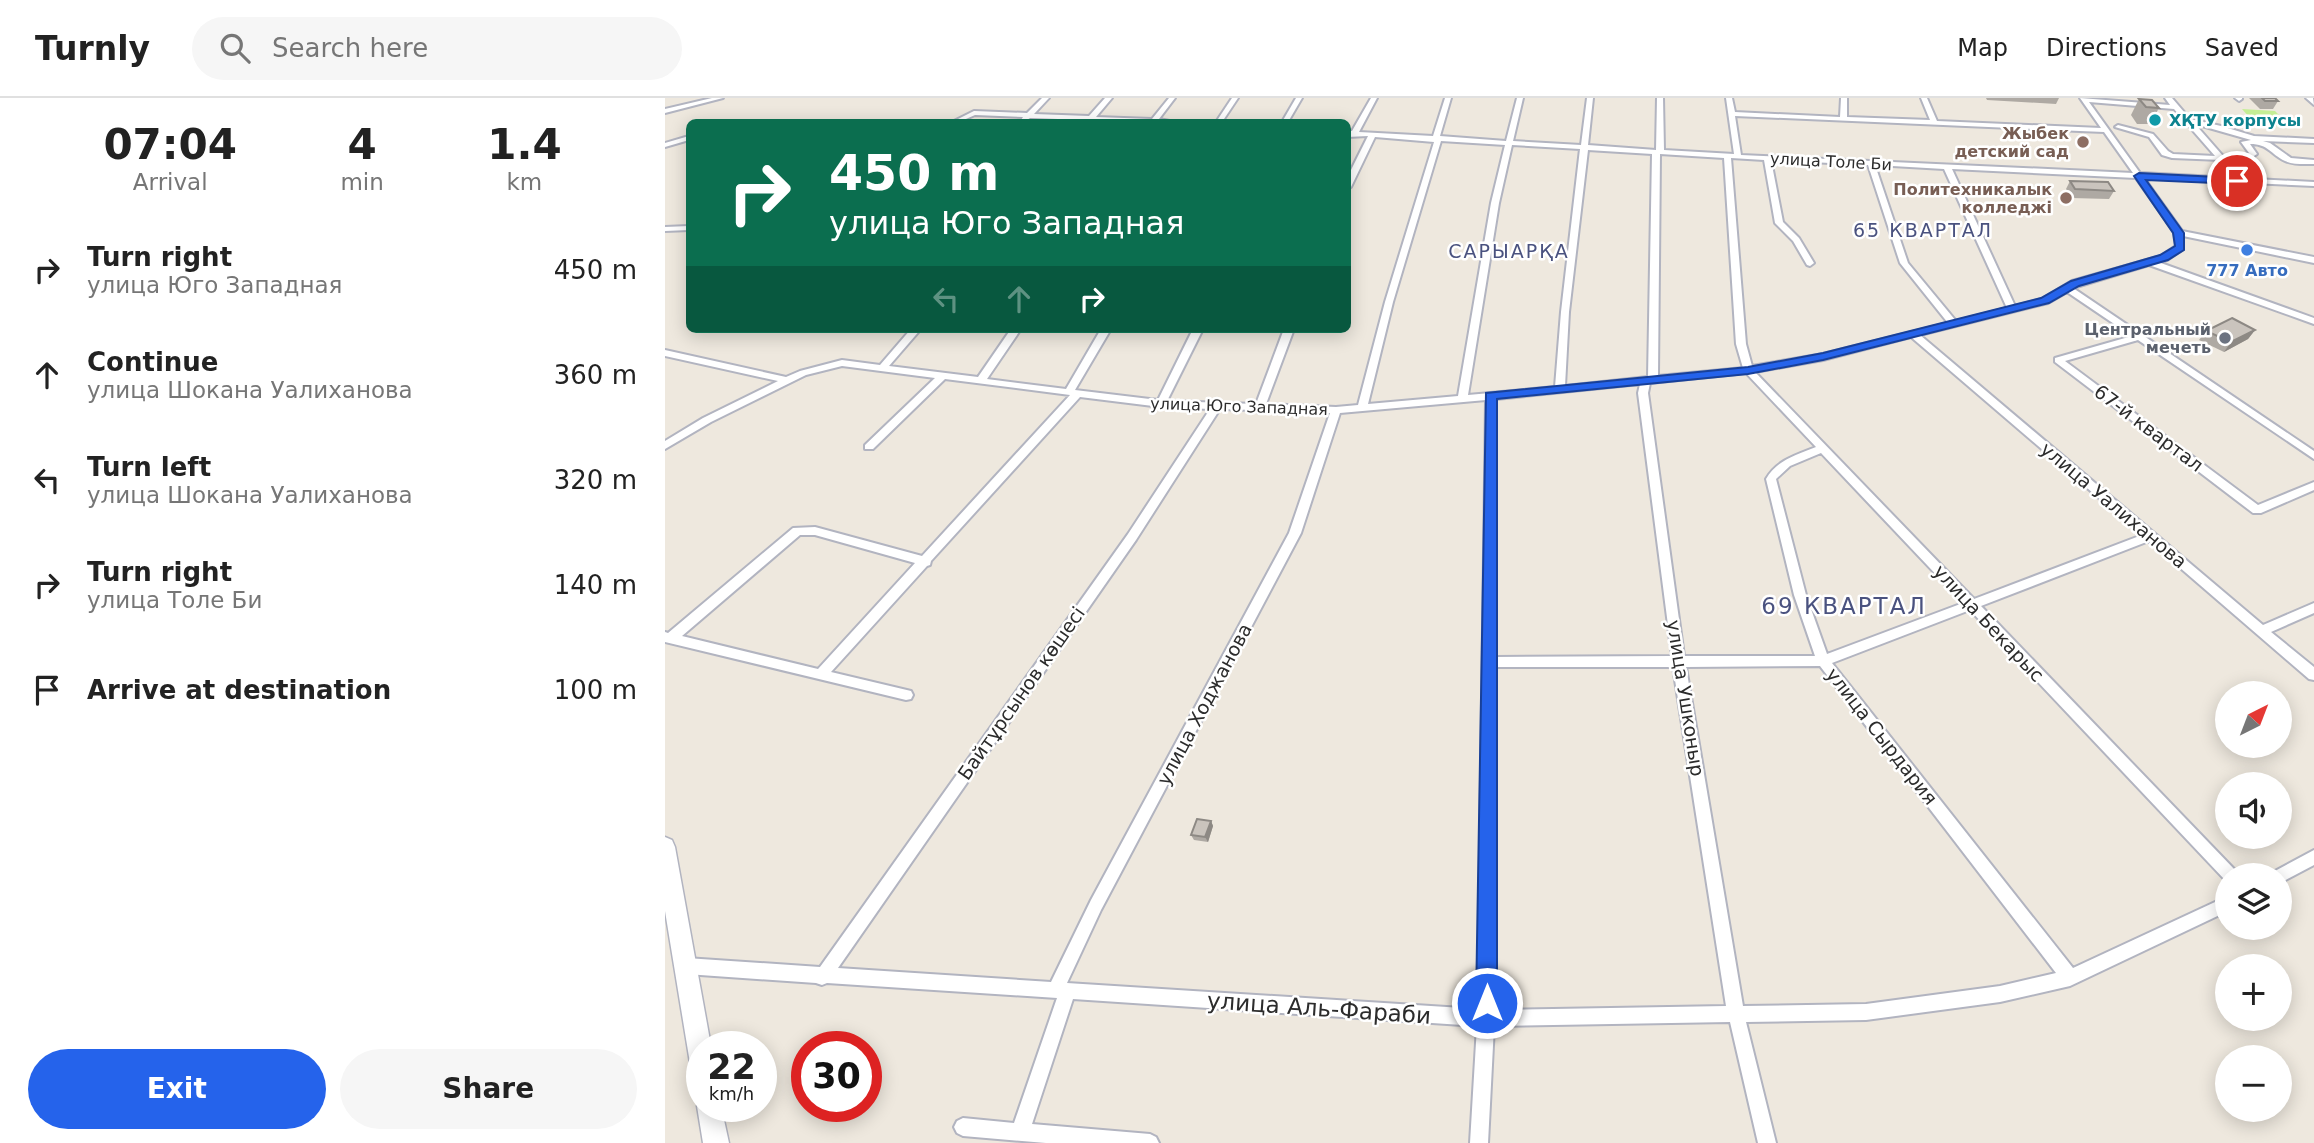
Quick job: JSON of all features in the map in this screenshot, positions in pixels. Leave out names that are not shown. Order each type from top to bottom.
[{"type":"main road","points":[[665,847],[667,871],[697,1031]]},
{"type":"main road","points":[[712,1122],[716,1143]]},
{"type":"street","points":[[1026,119],[1046,98]]},
{"type":"street","points":[[1091,119],[1109,98]]},
{"type":"street","points":[[1155,119],[1172,98]]},
{"type":"street","points":[[1221,119],[1235,98]]},
{"type":"street","points":[[1287,119],[1299,98]]},
{"type":"street","points":[[1351,132],[1374,98]]},
{"type":"street","points":[[1361,407],[1448,98]]},
{"type":"street","points":[[1462,400],[1495,203],[1520,98]]},
{"type":"street","points":[[1560,390],[1565,312],[1590,98]]},
{"type":"street","name":"улица Ушконыр","points":[[1660,98],[1649,381],[1643,393],[1679,663],[1736,1015],[1767,1143]]},
{"type":"street","points":[[1729,98],[1738,157]]},
{"type":"street","points":[[1843,119],[1844,98]]},
{"type":"street","points":[[1924,98],[1934,122]]},
{"type":"street","points":[[2168,98],[2221,158]]},
{"type":"street","points":[[2309,98],[2314,103]]},
{"type":"street","points":[[665,111],[715,99]]},
{"type":"street","points":[[2084,99],[2176,107]]},
{"type":"street","points":[[1915,335],[2045,301],[2086,279],[2149,262],[2177,251],[2182,243],[2179,233],[2084,99]]},
{"type":"street","points":[[959,119],[979,114],[1017,119]]},
{"type":"street","points":[[1731,114],[2107,130]]},
{"type":"street","points":[[2190,121],[2270,143],[2289,160],[2314,162]]},
{"type":"street","points":[[2117,127],[2151,135],[2170,155],[2246,159],[2253,154],[2245,142],[2255,140],[2311,141],[2314,147]]},
{"type":"street","name":"улица Толе Би","points":[[1351,134],[1738,157],[2264,184],[2314,184]]},
{"type":"street","points":[[1351,178],[1371,136]]},
{"type":"street","points":[[665,145],[686,139]]},
{"type":"street","points":[[680,141],[686,147]]},
{"type":"street","points":[[1727,156],[1741,344],[1748,370]]},
{"type":"street","points":[[1767,158],[1779,223],[1796,240],[1810,263]]},
{"type":"street","points":[[2246,159],[2264,184]]},
{"type":"street","points":[[1871,163],[1904,263],[1954,324]]},
{"type":"street","points":[[1947,167],[2012,309]]},
{"type":"street","points":[[665,229],[686,228]]},
{"type":"street","points":[[2179,233],[2311,260]]},
{"type":"street","points":[[2307,249],[2311,260]]},
{"type":"street","points":[[2149,262],[2314,321]]},
{"type":"street","points":[[2067,288],[2314,456]]},
{"type":"street","points":[[883,367],[913,333]]},
{"type":"street","points":[[980,381],[1013,333]]},
{"type":"street","points":[[822,673],[926,562],[1072,393],[1104,333]]},
{"type":"street","points":[[1161,404],[1196,333]]},
{"type":"street","points":[[1259,410],[1288,333]]},
{"type":"street","name":"улица Юго Западная","points":[[665,446],[707,420],[789,381],[833,364],[883,367],[1161,404],[1259,410],[1336,410],[1462,400],[1748,370],[1915,335]]},
{"type":"street","name":"улица Уалиханова","points":[[1915,335],[2314,675]]},
{"type":"street","name":"67-й квартал","points":[[2139,337],[2058,360],[2257,510],[2314,485]]},
{"type":"street","points":[[665,353],[789,381]]},
{"type":"street","name":"улица Бекарыс","points":[[1748,370],[2218,863]]},
{"type":"street","points":[[869,447],[943,376]]},
{"type":"street","points":[[1479,1143],[1485,1018],[1491,396]]},
{"type":"street","name":"Байтұрсынов көшесі","points":[[822,977],[1132,537],[1216,408]]},
{"type":"street","name":"улица Ходжанова","points":[[1020,1132],[1061,991],[1096,905],[1295,533],[1336,410]]},
{"type":"street","name":"улица Сырдария","points":[[1824,448],[1784,466],[1771,479],[1800,595],[1822,661],[2070,978]]},
{"type":"street","points":[[668,637],[797,531],[815,531],[926,562]]},
{"type":"street","points":[[1489,662],[1822,661],[2151,536]]},
{"type":"street","points":[[2263,630],[2314,608]]},
{"type":"street","points":[[668,637],[906,695]]},
{"type":"street","points":[[2292,870],[2314,858]]},
{"type":"street","name":"улица Аль-Фараби","points":[[686,966],[822,977],[1485,1018],[1866,1012],[2000,995],[2070,978],[2215,909]]},
{"type":"street","points":[[963,1127],[1150,1143]]},
{"type":"green space","points":[[2242,109],[2275,111],[2291,127],[2256,125]]},
{"type":"building","points":[[2262,98],[2275,98],[2278,101],[2265,101]]},
{"type":"building","points":[[2139,99],[2152,100],[2159,108],[2146,107]]},
{"type":"building","points":[[2070,181],[2108,182],[2114,191],[2075,189]]},
{"type":"building","points":[[2232,318],[2255,330],[2231,342],[2206,331]]},
{"type":"building","points":[[1197,819],[1211,821],[1205,837],[1191,835]]},
{"type":"place","name":"ХҚТУ корпусы","points":[[2155,120]]},
{"type":"place","name":"Жыбек детский сад","points":[[2083,142]]},
{"type":"place","name":"Политехникалык колледжі","points":[[2066,198]]},
{"type":"place","name":"777 Авто","points":[[2247,250]]},
{"type":"place","name":"Центральный мечеть","points":[[2225,338]]},
{"type":"district","name":"65 КВАРТАЛ","points":[[1923,230]]},
{"type":"district","name":"САРЫАРҚА","points":[[1509,251]]},
{"type":"district","name":"69 КВАРТАЛ","points":[[1844,606]]},
{"type":"route","points":[[1487,1003],[1491,396],[1748,370],[1823,357],[2045,301],[2075,283],[2164,258],[2177,251],[2182,243],[2179,233],[2139,176],[2237,181]]}]
